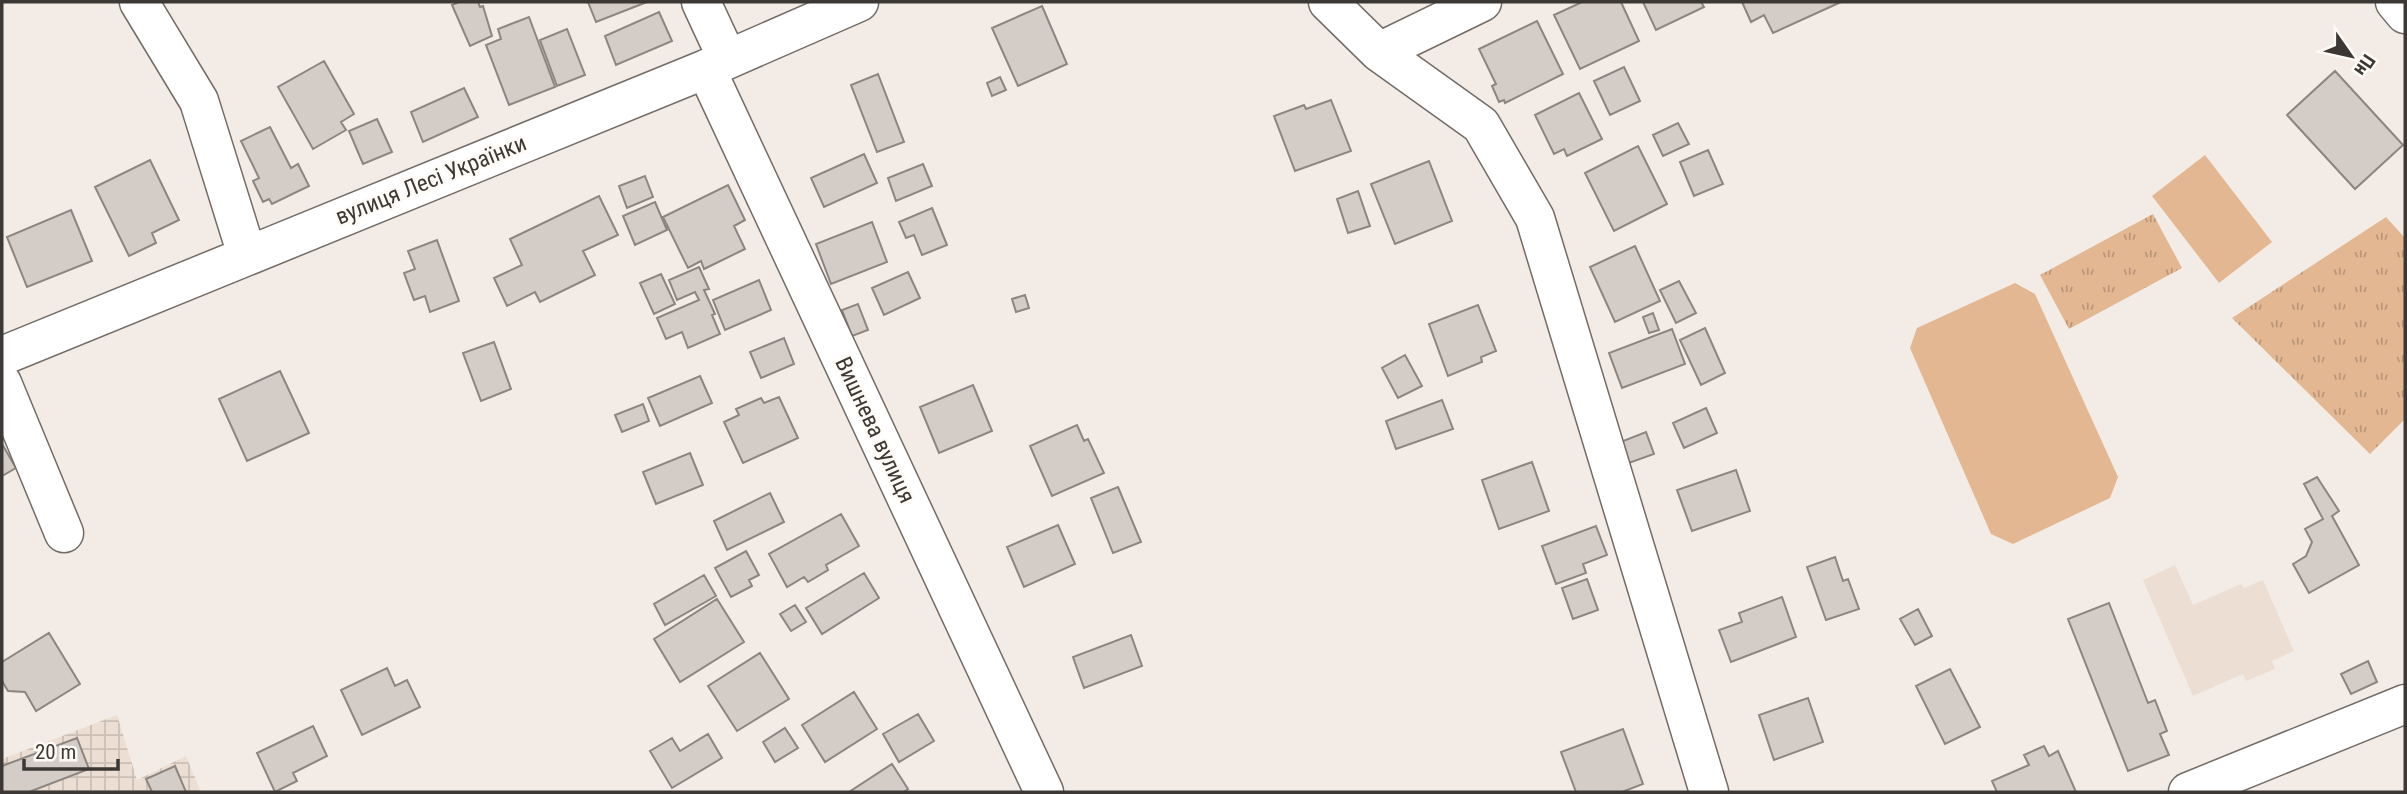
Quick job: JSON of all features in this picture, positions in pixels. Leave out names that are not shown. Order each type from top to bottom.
[{"type":"street","points":[[139,2],[199,102],[247,255]]},
{"type":"street","name":"Вишнева вулиця","points":[[701,2],[716,63],[1044,792]]},
{"type":"street","name":"вулиця Лесі Українки","points":[[2,356],[859,2]]},
{"type":"street","points":[[1328,2],[1379,52],[1481,125],[1535,218],[1709,792]]},
{"type":"street","points":[[1379,52],[1482,2]]},
{"type":"street","points":[[2395,2],[2405,15]]},
{"type":"street","points":[[2,383],[64,533]]},
{"type":"street","points":[[2188,792],[2405,704]]},
{"type":"shaded area","points":[[2175,565],[2193,605],[2241,584],[2244,588],[2263,580],[2294,651],[2272,661],[2275,669],[2246,681],[2243,674],[2193,696],[2143,580]]},
{"type":"shaded area","points":[[117,715],[137,780],[186,756],[201,792],[2,792],[2,759]]},
{"type":"green space","points":[[2205,155],[2272,242],[2219,283],[2152,196]]},
{"type":"green space","points":[[2153,214],[2182,268],[2069,329],[2040,275]]},
{"type":"green space","points":[[2386,217],[2405,238],[2405,419],[2370,454],[2232,318]]},
{"type":"green space","points":[[2015,283],[2035,294],[2118,477],[2110,498],[2013,544],[1991,534],[1910,348],[1917,328]]},
{"type":"building","points":[[459,2],[478,2],[480,7],[483,6],[492,36],[470,46],[452,5]]},
{"type":"building","points":[[588,2],[647,2],[596,22]]},
{"type":"building","points":[[1582,2],[1621,2],[1639,41],[1580,69],[1554,15]]},
{"type":"building","points":[[1643,2],[1701,2],[1704,7],[1656,30]]},
{"type":"building","points":[[1742,2],[1841,2],[1773,33],[1764,15],[1751,22]]},
{"type":"building","points":[[1042,6],[1067,64],[1018,86],[992,28]]},
{"type":"building","points":[[659,12],[672,41],[616,65],[605,36]]},
{"type":"building","points":[[529,17],[555,87],[509,105],[486,45],[501,39],[498,29]]},
{"type":"building","points":[[1537,21],[1563,74],[1505,103],[1504,100],[1499,102],[1492,86],[1496,84],[1479,49]]},
{"type":"building","points":[[567,29],[585,75],[557,86],[540,40]]},
{"type":"building","points":[[324,61],[354,114],[341,122],[346,130],[313,149],[278,87]]},
{"type":"building","points":[[1624,67],[1640,101],[1610,115],[1594,81]]},
{"type":"building","points":[[2335,71],[2403,145],[2355,189],[2287,115]]},
{"type":"building","points":[[878,74],[904,142],[877,152],[851,85]]},
{"type":"building","points":[[1000,77],[1006,90],[992,96],[987,83]]},
{"type":"building","points":[[464,88],[478,117],[423,142],[411,112]]},
{"type":"building","points":[[1579,93],[1602,139],[1567,156],[1564,149],[1554,154],[1535,115]]},
{"type":"building","points":[[1331,100],[1351,151],[1295,171],[1274,116],[1304,105],[1306,109]]},
{"type":"building","points":[[377,119],[392,152],[363,164],[349,131]]},
{"type":"building","points":[[1678,123],[1689,144],[1663,156],[1653,135]]},
{"type":"building","points":[[270,127],[291,168],[298,164],[309,186],[272,204],[269,199],[263,202],[253,181],[259,178],[241,141]]},
{"type":"building","points":[[1638,146],[1667,204],[1614,231],[1585,173]]},
{"type":"building","points":[[1708,150],[1723,184],[1694,196],[1680,162]]},
{"type":"building","points":[[864,154],[877,183],[824,207],[811,178]]},
{"type":"building","points":[[150,160],[179,220],[152,233],[156,243],[129,256],[95,187]]},
{"type":"building","points":[[1429,161],[1452,221],[1395,244],[1371,184]]},
{"type":"building","points":[[923,164],[932,186],[896,201],[888,178]]},
{"type":"building","points":[[645,176],[653,197],[627,208],[619,186]]},
{"type":"building","points":[[728,185],[745,220],[734,226],[745,249],[704,269],[701,261],[688,268],[663,217]]},
{"type":"building","points":[[1358,191],[1370,226],[1348,233],[1337,199]]},
{"type":"building","points":[[599,196],[618,235],[583,251],[595,275],[540,302],[535,292],[507,306],[494,278],[522,265],[510,239]]},
{"type":"building","points":[[655,202],[667,230],[635,245],[623,216]]},
{"type":"building","points":[[932,208],[947,245],[922,255],[914,235],[906,238],[899,222]]},
{"type":"building","points":[[71,210],[92,261],[27,287],[7,237]]},
{"type":"building","points":[[872,222],[887,262],[831,284],[816,244]]},
{"type":"building","points":[[437,240],[459,301],[430,312],[425,296],[414,300],[404,273],[415,269],[408,251]]},
{"type":"building","points":[[1635,246],[1660,301],[1615,322],[1590,267]]},
{"type":"building","points":[[699,267],[709,289],[704,290],[715,314],[712,315],[720,334],[688,348],[682,332],[666,339],[657,318],[699,300],[695,292],[677,300],[669,280]]},
{"type":"building","points":[[908,272],[920,298],[884,315],[872,288]]},
{"type":"building","points":[[661,274],[675,304],[654,314],[640,283]]},
{"type":"building","points":[[759,280],[771,310],[725,330],[713,300]]},
{"type":"building","points":[[1679,281],[1696,313],[1676,323],[1660,290]]},
{"type":"building","points":[[1025,295],[1029,308],[1016,312],[1012,299]]},
{"type":"building","points":[[858,304],[868,330],[852,336],[842,310]]},
{"type":"building","points":[[1478,305],[1496,351],[1481,357],[1482,362],[1448,376],[1429,324]]},
{"type":"building","points":[[1653,313],[1659,330],[1649,333],[1643,317]]},
{"type":"building","points":[[1705,328],[1725,373],[1701,385],[1680,340]]},
{"type":"building","points":[[1672,329],[1685,364],[1622,388],[1609,353]]},
{"type":"building","points":[[784,338],[794,364],[761,378],[750,352]]},
{"type":"building","points":[[494,342],[511,389],[481,401],[463,353]]},
{"type":"building","points":[[1405,355],[1422,386],[1398,398],[1382,368]]},
{"type":"building","points":[[280,371],[309,433],[247,461],[219,399]]},
{"type":"building","points":[[700,376],[712,403],[660,426],[648,398]]},
{"type":"building","points":[[973,385],[992,431],[939,453],[920,407]]},
{"type":"building","points":[[779,397],[798,438],[743,463],[724,422],[739,415],[736,409],[761,398],[764,403]]},
{"type":"building","points":[[1442,400],[1453,429],[1396,449],[1386,421]]},
{"type":"building","points":[[643,404],[649,421],[622,432],[615,415]]},
{"type":"building","points":[[1706,408],[1717,433],[1684,448],[1673,423]]},
{"type":"building","points":[[1077,425],[1084,441],[1088,439],[1104,473],[1052,496],[1030,446]]},
{"type":"building","points":[[1646,432],[1654,454],[1626,464],[1618,443]]},
{"type":"building","points":[[2,444],[16,468],[2,476]]},
{"type":"building","points":[[690,453],[703,485],[656,504],[643,472]]},
{"type":"building","points":[[1532,462],[1549,511],[1499,529],[1482,480]]},
{"type":"building","points":[[1736,470],[1750,511],[1692,531],[1677,490]]},
{"type":"building","points":[[2317,477],[2339,511],[2332,516],[2359,565],[2309,593],[2293,564],[2306,556],[2312,542],[2305,529],[2323,519],[2304,484]]},
{"type":"building","points":[[1118,487],[1141,542],[1113,553],[1091,498]]},
{"type":"building","points":[[770,493],[784,522],[727,550],[714,521]]},
{"type":"building","points":[[841,514],[859,546],[826,565],[828,570],[808,582],[804,577],[787,587],[769,554]]},
{"type":"building","points":[[1058,525],[1075,564],[1024,587],[1007,547]]},
{"type":"building","points":[[1596,526],[1607,555],[1583,564],[1586,573],[1556,584],[1542,546]]},
{"type":"building","points":[[746,551],[759,575],[749,580],[752,586],[731,597],[715,568]]},
{"type":"building","points":[[1835,557],[1843,581],[1848,579],[1859,609],[1826,620],[1807,567]]},
{"type":"building","points":[[864,573],[879,598],[822,634],[806,608]]},
{"type":"building","points":[[704,575],[716,596],[665,625],[654,604]]},
{"type":"building","points":[[1587,579],[1598,610],[1573,619],[1562,588]]},
{"type":"building","points":[[1782,597],[1796,637],[1731,662],[1719,630],[1742,622],[1739,613]]},
{"type":"building","points":[[717,599],[744,642],[680,682],[654,639]]},
{"type":"building","points":[[2109,603],[2148,703],[2155,700],[2167,731],[2160,734],[2169,755],[2128,771],[2068,619]]},
{"type":"building","points":[[795,605],[806,622],[791,631],[780,614]]},
{"type":"building","points":[[1918,609],[1932,636],[1915,645],[1900,619]]},
{"type":"building","points":[[49,633],[80,684],[36,711],[25,692],[8,691],[2,681],[2,662]]},
{"type":"building","points":[[1131,635],[1142,666],[1084,688],[1073,657]]},
{"type":"building","points":[[760,653],[789,699],[737,731],[708,686]]},
{"type":"building","points":[[2368,661],[2377,682],[2351,694],[2341,674]]},
{"type":"building","points":[[387,668],[395,686],[407,680],[420,707],[362,735],[341,690]]},
{"type":"building","points":[[1950,669],[1980,727],[1945,744],[1916,686]]},
{"type":"building","points":[[854,692],[877,729],[825,762],[802,725]]},
{"type":"building","points":[[1808,698],[1823,742],[1774,760],[1759,715]]},
{"type":"building","points":[[918,714],[934,741],[899,762],[883,734]]},
{"type":"building","points":[[313,726],[327,756],[293,773],[297,781],[275,792],[257,753]]},
{"type":"building","points":[[785,728],[798,748],[775,762],[763,742]]},
{"type":"building","points":[[1623,729],[1643,784],[1622,792],[1576,792],[1561,752]]},
{"type":"building","points":[[708,734],[722,758],[672,788],[650,751],[672,738],[680,751]]},
{"type":"building","points":[[77,738],[89,769],[29,792],[2,792],[2,766]]},
{"type":"building","points":[[2044,746],[2049,756],[2058,751],[2076,792],[1997,792],[1992,781],[2029,765],[2024,755]]},
{"type":"building","points":[[892,764],[908,789],[904,792],[849,792]]},
{"type":"building","points":[[175,766],[186,792],[152,792],[146,779]]}]
